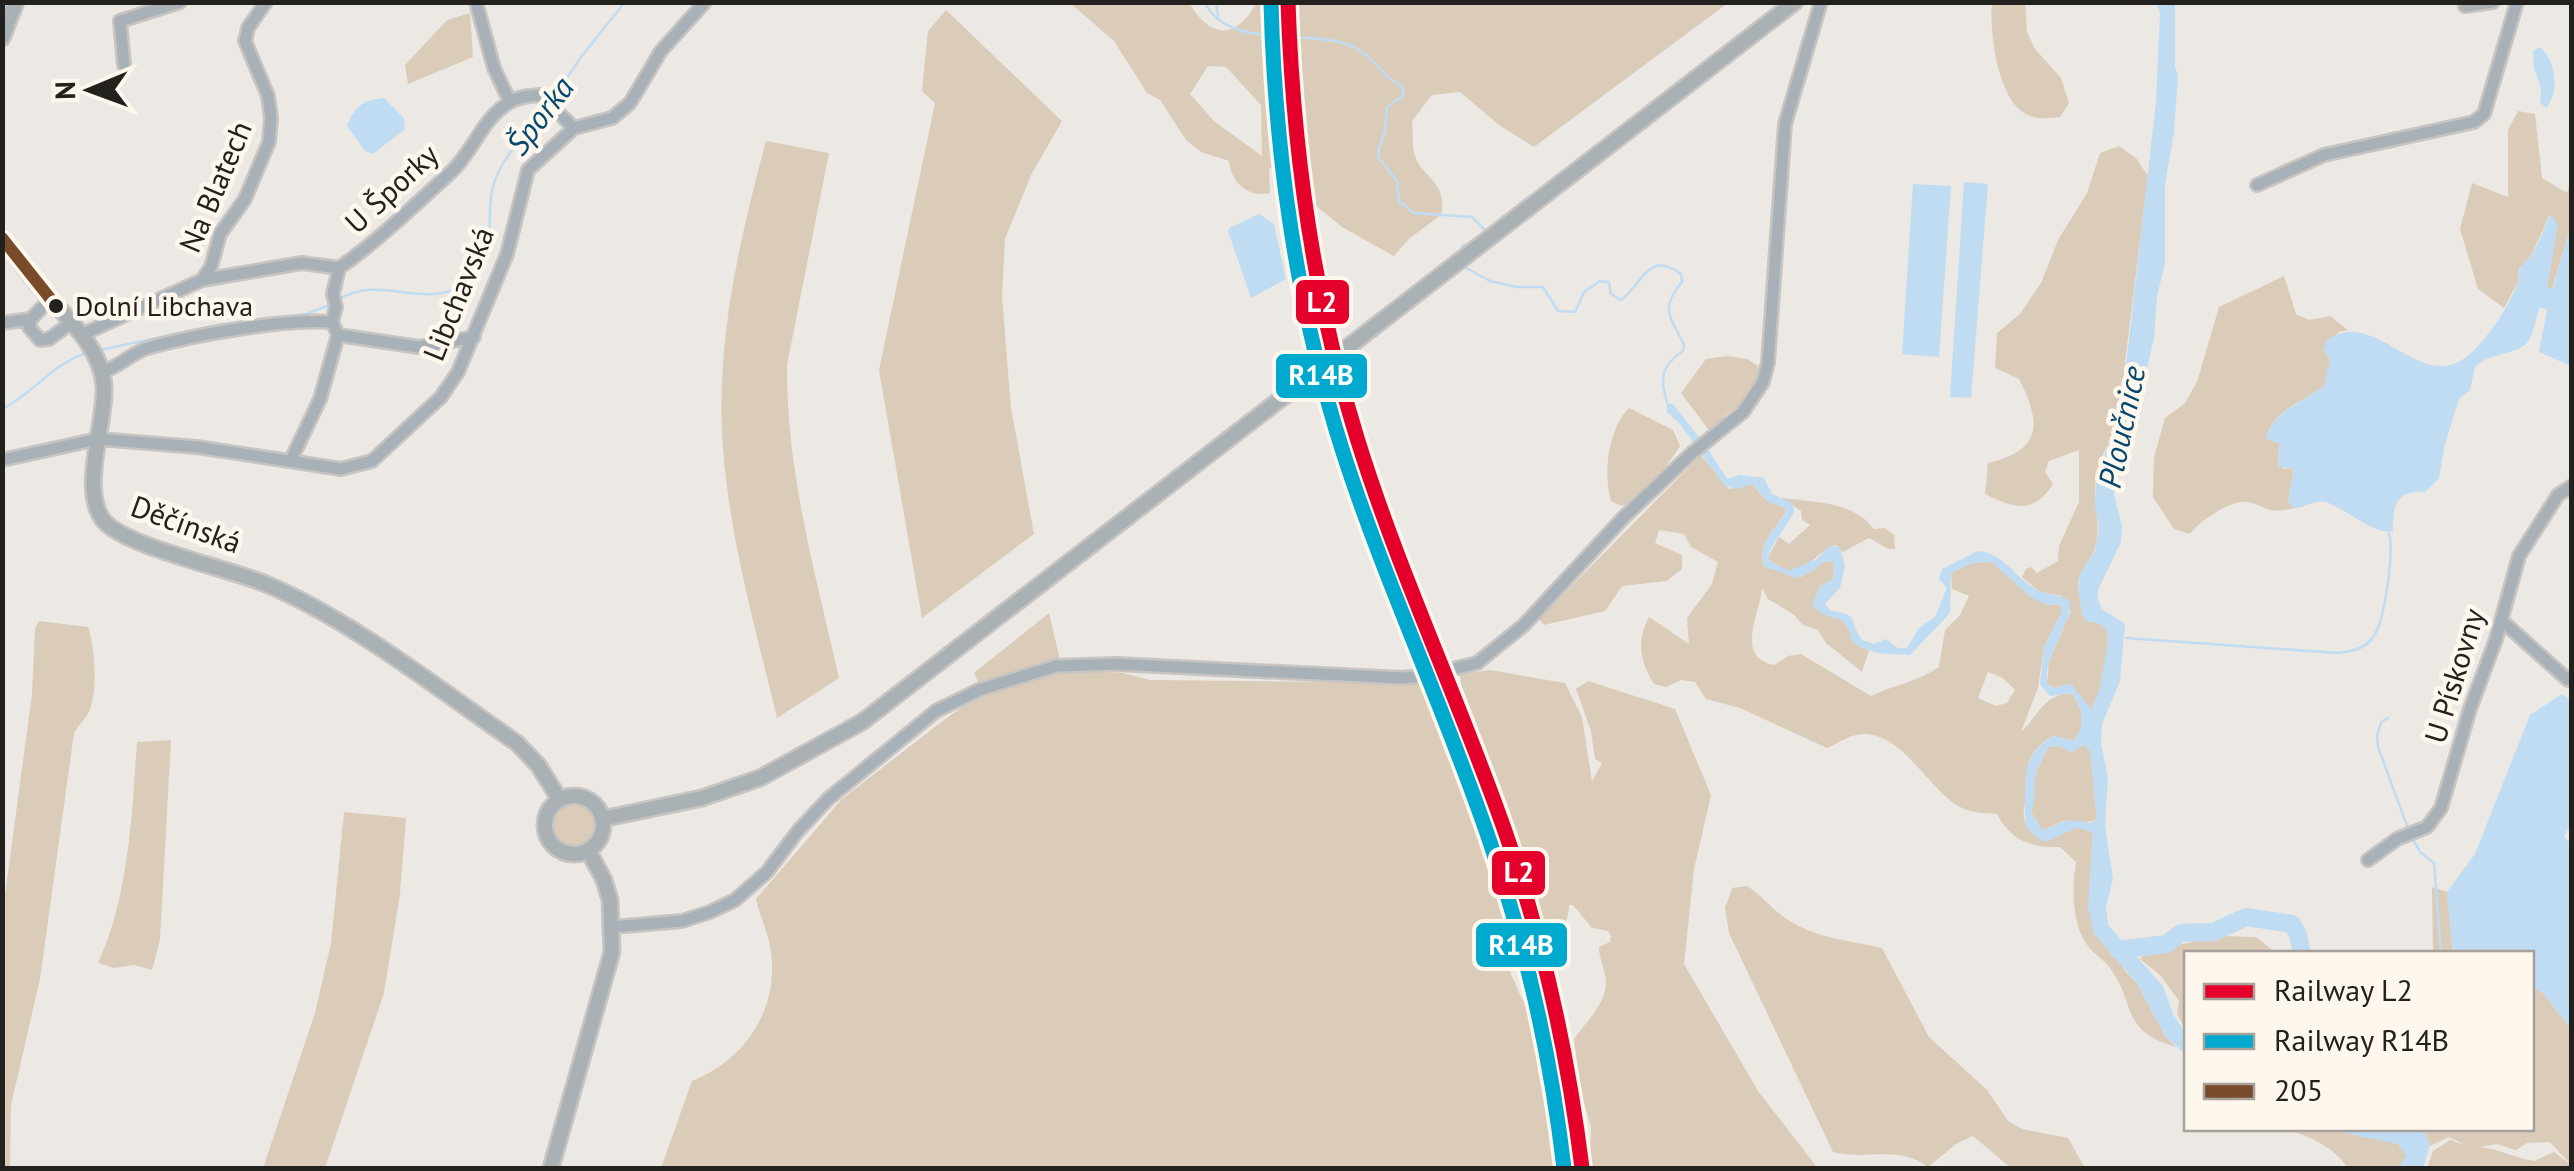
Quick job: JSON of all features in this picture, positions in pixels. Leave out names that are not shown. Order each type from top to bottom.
[{"type":"main road","points":[[602,819],[702,798],[745,784],[862,722],[1795,2]]},
{"type":"main road","points":[[2,38],[10,9]]},
{"type":"main road","points":[[2,237],[84,339],[99,366]]},
{"type":"main road","name":"Děčínská","points":[[99,366],[104,389],[94,498],[100,516],[112,530],[225,568],[298,598],[517,743],[538,765],[560,800]]},
{"type":"main road","points":[[571,796],[588,800],[602,819],[600,837],[588,850],[576,854],[551,842],[546,832],[547,817],[560,800],[571,796]]},
{"type":"main road","points":[[551,1168],[606,981],[613,927],[604,880],[588,850]]},
{"type":"street","points":[[124,64],[120,21],[180,2]]},
{"type":"street","name":"Na Blatech","points":[[202,280],[211,267],[220,234],[244,199],[269,142],[268,96],[245,41],[248,28],[266,2]]},
{"type":"street","points":[[476,2],[494,68],[510,102],[526,96],[545,98],[574,128]]},
{"type":"street","name":"Libchavská","points":[[2,460],[98,439],[197,447],[341,469],[372,462],[441,397],[458,372],[507,254],[528,170],[574,128],[612,118],[630,103],[661,52],[705,2]]},
{"type":"street","points":[[613,927],[682,921],[735,900],[757,882],[828,799],[936,711],[980,690],[1056,666],[1116,664],[1402,678],[1477,663],[1524,625],[1623,518],[1752,402],[1763,382],[1768,363],[1785,124],[1806,64],[1821,2]]},
{"type":"street","points":[[2465,6],[2493,2]]},
{"type":"street","points":[[2257,185],[2324,156],[2474,122],[2484,114],[2517,2]]},
{"type":"street","name":"U Šporky","points":[[84,339],[202,280],[302,263],[338,268],[452,171],[494,115],[510,102]]},
{"type":"street","points":[[291,460],[320,400],[338,334],[332,322],[338,268]]},
{"type":"street","points":[[50,300],[31,319],[32,334],[40,340],[49,338],[71,323]]},
{"type":"street","points":[[2,323],[31,319]]},
{"type":"street","points":[[99,366],[125,362],[146,348],[276,324],[332,322]]},
{"type":"street","points":[[338,334],[419,347],[474,338]]},
{"type":"street","name":"U Pískovny","points":[[2368,860],[2397,839],[2427,828],[2440,808],[2519,556],[2558,495],[2572,486]]},
{"type":"street","points":[[2502,620],[2568,680]]},
{"type":"shaded area","points":[[1728,2],[1534,147],[1499,125],[1460,92],[1432,95],[1412,121],[1413,143],[1419,164],[1438,187],[1441,215],[1410,238],[1394,256],[1342,227],[1309,200],[1297,74],[1295,3]]},
{"type":"shaded area","points":[[1070,3],[1189,3],[1206,23],[1223,30],[1240,24],[1256,3],[1280,3],[1290,162],[1269,169],[1270,193],[1247,190],[1233,175],[1229,161],[1201,152],[1186,140],[1160,100],[1147,93],[1114,41]],"holes":[[[1208,66],[1226,67],[1261,105],[1262,156],[1215,122],[1190,94]]]},
{"type":"shaded area","points":[[1992,3],[2025,3],[2027,32],[2035,49],[2061,78],[2069,103],[2060,117],[2032,117],[2009,96],[1994,48]]},
{"type":"shaded area","points":[[946,10],[1062,121],[1031,175],[1005,239],[1002,296],[1011,408],[1034,534],[922,618],[879,370],[935,103],[922,91],[928,31]]},
{"type":"shaded area","points":[[470,13],[473,57],[408,84],[405,65],[447,20]]},
{"type":"shaded area","points":[[2518,111],[2535,114],[2542,178],[2567,193],[2571,181],[2571,225],[2552,289],[2546,287],[2558,225],[2549,216],[2531,256],[2519,269],[2518,282],[2504,308],[2478,289],[2460,229],[2472,183],[2508,197],[2508,130]]},
{"type":"shaded area","points":[[766,141],[829,153],[787,365],[797,484],[839,678],[777,718],[731,517],[721,410],[731,294]]},
{"type":"shaded area","points":[[2119,146],[2136,158],[2148,176],[2119,409],[2096,476],[2096,544],[2078,586],[2081,599],[2102,623],[2108,637],[2105,670],[2091,710],[2071,684],[2053,688],[2047,683],[2049,661],[2071,611],[2062,596],[2040,592],[2022,577],[2026,569],[2031,567],[2037,573],[2058,561],[2059,546],[2079,502],[2079,450],[2049,461],[2045,472],[2053,484],[2038,501],[2014,505],[1985,494],[1988,463],[2006,458],[2028,443],[2034,422],[2019,379],[1995,368],[1997,333],[2020,314],[2041,283],[2058,240],[2087,193],[2100,153]]},
{"type":"shaded area","points":[[2284,276],[2296,314],[2309,320],[2330,316],[2348,330],[2339,332],[2323,350],[2330,359],[2325,386],[2281,414],[2266,439],[2280,443],[2278,462],[2283,469],[2294,468],[2288,501],[2294,508],[2272,510],[2240,502],[2215,513],[2190,534],[2174,529],[2153,497],[2154,457],[2165,418],[2185,403],[2197,382],[2219,307]]},
{"type":"shaded area","points":[[1706,359],[1747,359],[1758,366],[1757,378],[1743,403],[1725,415],[1717,427],[1708,429],[1681,393]]},
{"type":"shaded area","points":[[1629,408],[1673,430],[1680,446],[1649,487],[1634,500],[1620,505],[1611,501],[1608,465],[1616,428]]},
{"type":"shaded area","points":[[1701,455],[1729,489],[1752,484],[1764,498],[1785,508],[1764,545],[1765,567],[1801,577],[1824,561],[1834,562],[1833,579],[1820,587],[1812,606],[1842,619],[1862,648],[1869,650],[1862,672],[1826,643],[1818,630],[1803,625],[1768,599],[1762,588],[1752,644],[1762,660],[1774,665],[1788,656],[1801,654],[1871,696],[1923,676],[1939,667],[1945,630],[1960,615],[1969,596],[1952,589],[1951,573],[1972,563],[1992,562],[2045,604],[2061,605],[2061,613],[2044,647],[2038,688],[2021,732],[2049,700],[2064,694],[2073,694],[2082,724],[2073,741],[2053,736],[2032,755],[2026,779],[2025,823],[2057,836],[2078,827],[2093,833],[2089,898],[2125,971],[2137,983],[2165,1036],[2176,1047],[2145,1033],[2137,1024],[2110,968],[2082,937],[2074,905],[2076,862],[2060,847],[2022,841],[1997,814],[1958,806],[1886,740],[1856,735],[1827,748],[1740,708],[1706,699],[1695,682],[1681,680],[1666,687],[1654,684],[1641,651],[1649,617],[1689,644],[1687,618],[1712,584],[1718,562],[1691,547],[1684,534],[1659,530],[1655,543],[1682,555],[1682,569],[1667,581],[1622,586],[1605,611],[1544,625],[1539,619]],"holes":[[[1988,672],[2003,678],[2015,690],[2007,703],[1996,706],[1978,698]]]},
{"type":"shaded area","points":[[1781,498],[1844,508],[1874,529],[1885,528],[1894,535],[1895,549],[1869,538],[1843,552],[1836,545],[1800,569],[1787,571],[1767,559],[1779,537],[1789,544],[1810,525],[1802,520],[1801,511]]},
{"type":"shaded area","points":[[1049,613],[1060,660],[978,682],[974,673]]},
{"type":"shaded area","points":[[39,621],[88,627],[94,681],[89,712],[74,733],[40,979],[11,1105],[10,1166],[3,1168],[3,910],[32,694],[35,628]]},
{"type":"shaded area","points":[[1077,670],[1123,673],[1150,680],[1433,683],[1442,690],[1481,787],[1512,885],[1515,902],[1511,919],[1500,934],[1499,946],[1520,995],[1539,1026],[1544,1042],[1538,1062],[1559,1060],[1574,1168],[661,1168],[692,1081],[728,1060],[754,1030],[763,1012],[772,973],[771,952],[756,899],[842,799],[976,697]]},
{"type":"shaded area","points":[[1490,670],[1565,683],[1582,717],[1592,781],[1602,763],[1595,759],[1591,731],[1576,689],[1588,681],[1675,709],[1711,795],[1694,869],[1684,964],[1758,1091],[1816,1166],[1590,1168],[1591,1127],[1581,1092],[1574,1039],[1603,997],[1606,980],[1599,947],[1610,942],[1611,936],[1608,931],[1592,928],[1573,905],[1569,905],[1565,922],[1557,931],[1553,933],[1543,926],[1510,812],[1461,684],[1460,674]]},
{"type":"shaded area","points":[[171,740],[160,940],[152,970],[134,965],[114,968],[98,963],[123,883],[137,742]]},
{"type":"shaded area","points":[[2083,745],[2090,750],[2097,820],[2064,821],[2042,830],[2031,811],[2042,758],[2048,747],[2059,746],[2072,752]]},
{"type":"shaded area","points":[[574,803],[589,810],[596,825],[589,840],[574,847],[559,840],[552,825],[559,810]]},
{"type":"shaded area","points":[[344,812],[406,818],[400,894],[384,993],[325,1168],[263,1168],[315,1013],[331,943]]},
{"type":"shaded area","points":[[1747,886],[1800,927],[1882,948],[1929,1037],[1987,1090],[2008,1121],[2022,1129],[2068,1138],[2085,1168],[2011,1168],[1973,1136],[1956,1144],[1928,1167],[1905,1156],[1833,1152],[1729,933],[1725,908],[1732,888]]},
{"type":"shaded area","points":[[2432,887],[2447,892],[2453,951],[2433,951]]},
{"type":"shaded area","points":[[2220,936],[2256,937],[2274,951],[2184,951],[2184,1027],[2177,1014],[2179,1001],[2161,976],[2140,959],[2146,952]]},
{"type":"shaded area","points":[[2534,987],[2544,994],[2571,1029],[2571,1165],[2571,1168],[2427,1168],[2433,1151],[2450,1140],[2465,1145],[2449,1137],[2430,1146],[2426,1135],[2419,1131],[2534,1131]],"holes":[[[2550,1142],[2571,1165],[2554,1152],[2534,1161],[2480,1147],[2496,1144],[2516,1150],[2527,1143]]]},
{"type":"shaded area","points":[[2289,1131],[2336,1131],[2393,1142],[2415,1168],[2348,1168],[2335,1153]]},
{"type":"water","name":"Ploučnice","points":[[2157,3],[2175,3],[2178,75],[2165,185],[2165,264],[2140,419],[2127,444],[2114,494],[2122,527],[2121,542],[2098,590],[2098,600],[2102,609],[2125,624],[2120,681],[2102,724],[2101,744],[2108,777],[2105,826],[2113,879],[2106,907],[2108,925],[2163,986],[2184,1031],[2184,1053],[2165,1036],[2137,983],[2094,934],[2088,907],[2093,833],[2078,827],[2046,842],[2031,833],[2025,823],[2026,777],[2033,754],[2053,736],[2073,741],[2082,724],[2073,693],[2050,696],[2040,684],[2044,647],[2061,613],[2061,605],[2045,604],[2030,597],[1992,562],[1972,563],[1951,573],[1950,613],[1910,655],[1865,649],[1852,641],[1841,620],[1812,605],[1820,587],[1833,579],[1834,562],[1824,561],[1797,578],[1765,567],[1764,545],[1786,513],[1785,508],[1768,502],[1752,484],[1736,489],[1725,486],[1667,412],[1667,403],[1673,404],[1727,479],[1740,475],[1764,478],[1772,494],[1792,503],[1794,513],[1770,550],[1768,560],[1789,571],[1817,559],[1830,546],[1840,547],[1845,566],[1840,588],[1825,604],[1831,611],[1850,616],[1862,640],[1874,644],[1886,639],[1898,648],[1907,648],[1919,628],[1935,617],[1947,588],[1939,579],[1942,569],[1978,551],[1997,557],[2032,587],[2070,601],[2050,660],[2047,683],[2053,688],[2071,684],[2091,709],[2100,687],[2108,636],[2103,626],[2088,622],[2082,615],[2078,588],[2080,574],[2095,551],[2099,528],[2096,476],[2115,428],[2128,349],[2156,102],[2160,14]],"holes":[[[2083,745],[2090,750],[2097,820],[2068,820],[2042,830],[2031,811],[2036,775],[2048,747],[2059,746],[2072,752]]]},
{"type":"water","points":[[2540,47],[2550,60],[2554,77],[2553,94],[2546,108],[2540,103],[2541,88],[2534,68],[2533,51]]},
{"type":"water","points":[[384,98],[404,118],[405,129],[373,154],[365,151],[347,126],[361,105]]},
{"type":"water","points":[[1964,182],[1988,184],[1971,398],[1950,397]]},
{"type":"water","points":[[1913,184],[1951,186],[1939,357],[1902,354]]},
{"type":"water","points":[[1259,214],[1274,224],[1286,279],[1251,298],[1228,231]]},
{"type":"water","points":[[2551,214],[2558,225],[2547,288],[2553,288],[2571,225],[2571,366],[2539,352],[2547,310],[2540,307],[2524,345],[2475,367],[2470,390],[2459,399],[2439,478],[2425,492],[2402,496],[2394,514],[2393,531],[2369,526],[2326,502],[2294,508],[2288,501],[2294,469],[2278,467],[2280,444],[2266,439],[2281,415],[2324,386],[2330,359],[2323,350],[2327,340],[2346,332],[2364,334],[2416,360],[2452,365],[2470,354],[2498,321],[2519,280],[2520,269],[2534,251]]},
{"type":"water","points":[[2562,694],[2572,701],[2571,831],[2568,829],[2564,837],[2572,844],[2571,1029],[2544,994],[2534,987],[2534,951],[2453,951],[2447,892],[2475,854],[2530,715]]},
{"type":"water","points":[[2336,1131],[2420,1131],[2430,1146],[2423,1168],[2396,1168],[2406,1157],[2398,1144]]},
{"type":"waterway","name":"Šporka","points":[[553,99],[625,2]]},
{"type":"waterway","name":"Šporka","points":[[1205,2],[1215,17],[1230,27],[1269,36],[1332,41],[1365,54],[1403,89],[1404,95],[1387,107],[1378,152],[1397,181],[1399,201],[1414,213],[1472,217],[1487,232]]},
{"type":"waterway","points":[[1216,2],[1218,16]]},
{"type":"waterway","name":"Šporka","points":[[338,300],[369,290],[444,293],[474,277],[487,251],[492,190],[497,175],[548,106]]},
{"type":"waterway","name":"Šporka","points":[[1459,254],[1463,245],[1470,244]]},
{"type":"waterway","name":"Šporka","points":[[1464,267],[1490,281],[1516,287],[1543,287],[1558,311],[1575,312],[1584,292],[1600,281],[1609,282],[1611,294],[1621,300],[1653,267],[1670,267],[1681,274],[1682,282],[1669,307],[1684,345],[1664,372],[1667,402]]},
{"type":"waterway","name":"Šporka","points":[[100,350],[218,325],[306,314],[332,304]]},
{"type":"waterway","name":"Šporka","points":[[2,409],[64,364],[87,353]]},
{"type":"waterway","points":[[2126,638],[2337,653],[2357,649],[2370,641],[2381,617],[2389,570],[2389,533]]},
{"type":"waterway","points":[[2388,718],[2381,722],[2378,747],[2409,831]]},
{"type":"waterway","points":[[2413,839],[2420,852],[2434,863],[2441,951]]},
{"type":"waterway","points":[[2118,950],[2166,944],[2181,933],[2214,932],[2246,917],[2292,924],[2301,951]]},
{"type":"rail line","name":"L2","points":[[1288,2],[1300,169],[1317,279],[1342,387],[1393,541],[1489,787],[1520,878],[1553,1001],[1582,1168]]},
{"type":"rail line","name":"R14B","points":[[1271,3],[1283,172],[1312,339],[1359,499],[1473,795],[1516,924],[1552,1086],[1564,1168]]},
{"type":"transit line","name":"205","points":[[2,238],[57,307]]},
{"type":"place","name":"Dolní Libchava","points":[[56,306]]}]
